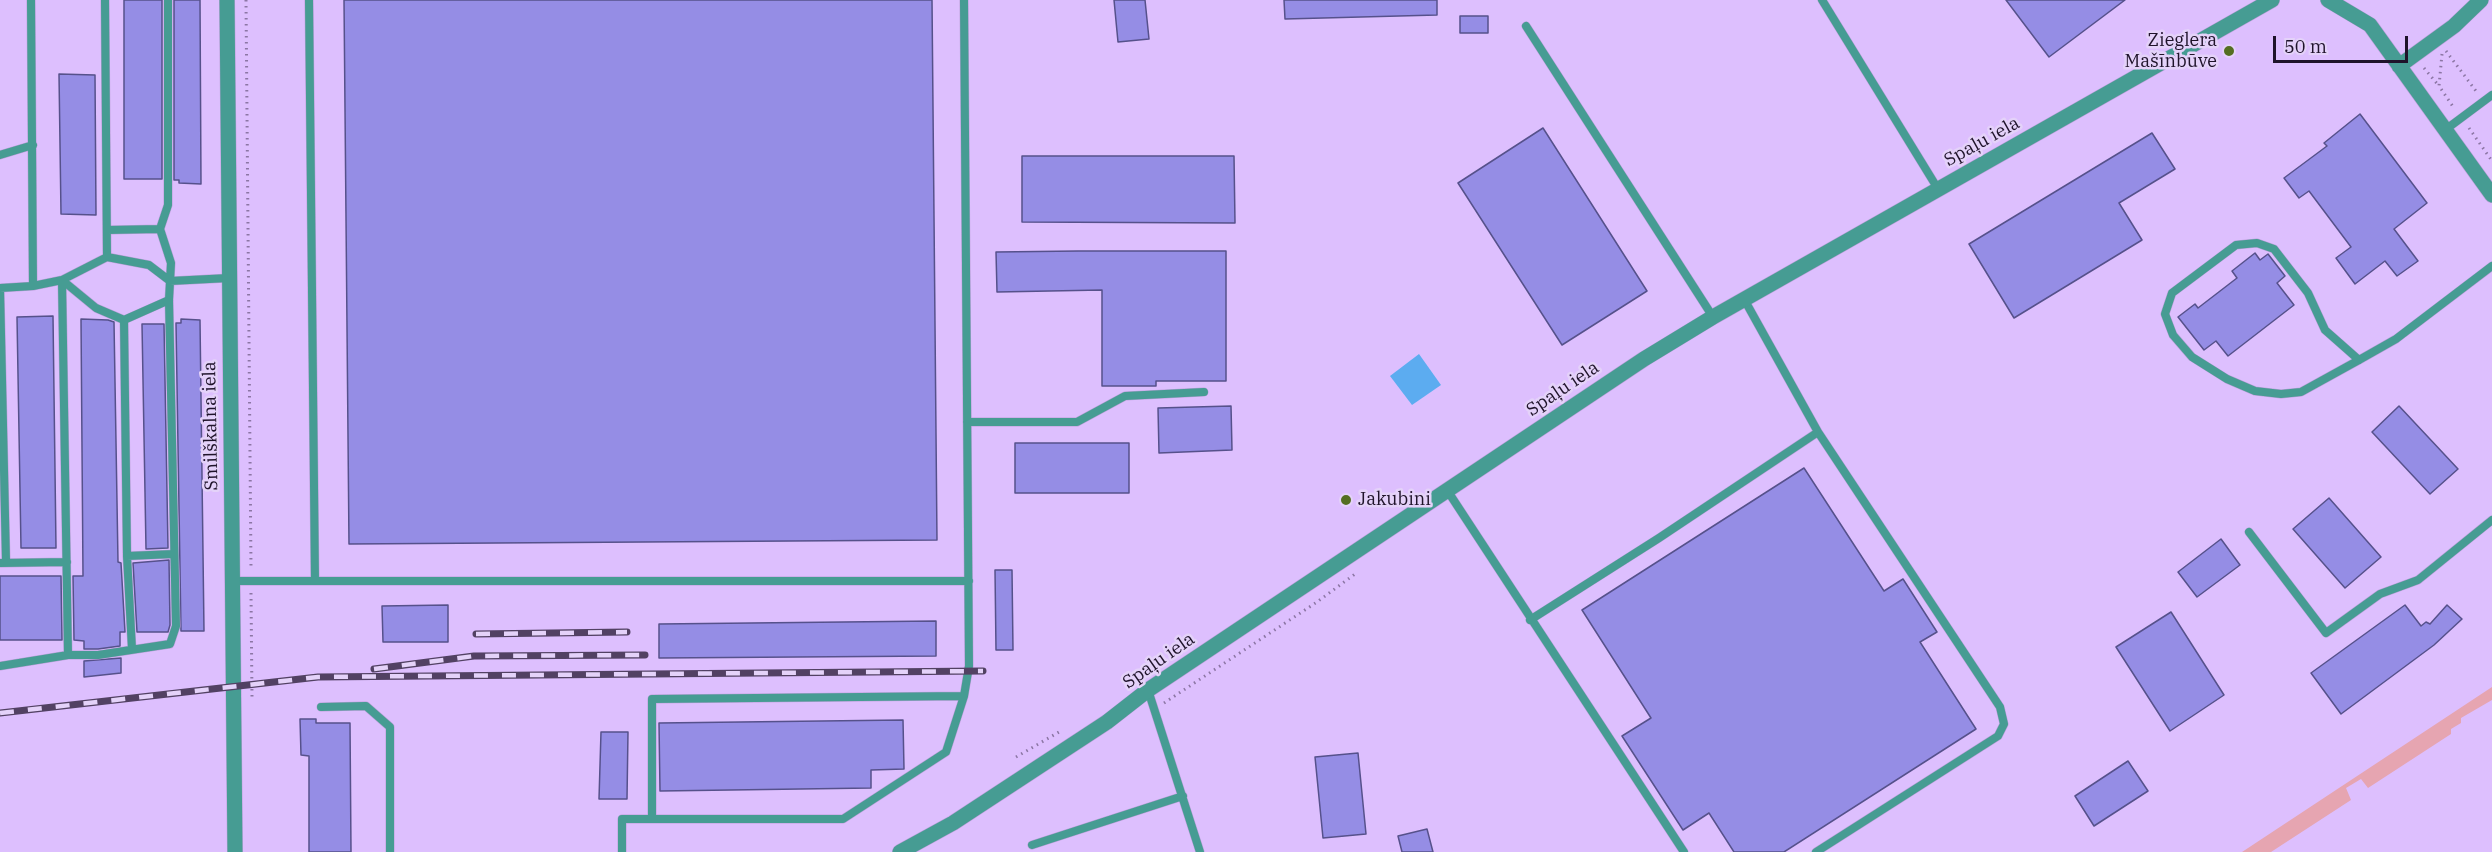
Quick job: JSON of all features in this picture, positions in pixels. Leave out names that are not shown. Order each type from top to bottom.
[{"type":"street","name":"Smilškalna iela","points":[[227,0],[235,852]]},
{"type":"street","name":"Spaļu iela","points":[[900,852],[953,823],[1107,722],[1148,690],[1644,358],[2272,0]]},
{"type":"street","points":[[2328,0],[2370,25],[2492,195]]},
{"type":"street","points":[[2399,66],[2454,26],[2481,0]]},
{"type":"lane","points":[[31,0],[33,286]]},
{"type":"lane","points":[[105,0],[107,257]]},
{"type":"lane","points":[[0,666],[68,655],[98,655],[170,644],[176,626],[169,300],[171,263],[160,229],[168,204],[168,0]]},
{"type":"lane","points":[[309,0],[315,581]]},
{"type":"lane","points":[[622,852],[622,819],[843,819],[946,752],[964,696],[969,666],[964,0]]},
{"type":"lane","points":[[1822,0],[1938,189]]},
{"type":"lane","points":[[1526,26],[1713,317]]},
{"type":"lane","points":[[2445,130],[2492,95]]},
{"type":"lane","points":[[0,155],[33,145]]},
{"type":"lane","points":[[107,230],[160,229]]},
{"type":"lane","points":[[2358,360],[2325,330],[2308,293],[2274,249],[2257,243],[2236,245],[2172,293],[2165,314],[2173,335],[2192,357],[2227,379],[2255,391],[2281,394],[2301,392],[2396,339],[2492,266]]},
{"type":"lane","points":[[67,562],[3,562],[0,288],[33,286],[62,280],[107,257],[148,265],[170,280],[229,278]]},
{"type":"lane","points":[[62,280],[96,308],[124,320],[169,300]]},
{"type":"lane","points":[[62,280],[68,655]]},
{"type":"lane","points":[[1744,299],[1818,432],[2001,707],[2004,724],[1998,736],[1816,852]]},
{"type":"lane","points":[[124,320],[127,556],[132,650]]},
{"type":"lane","points":[[967,422],[1077,423],[1125,396],[1203,392]]},
{"type":"lane","points":[[1530,620],[1659,538],[1818,432]]},
{"type":"lane","points":[[1447,490],[1684,852]]},
{"type":"lane","points":[[2249,532],[2326,633],[2380,594],[2418,580],[2492,520]]},
{"type":"lane","points":[[127,556],[174,554]]},
{"type":"lane","points":[[232,581],[969,581]]},
{"type":"lane","points":[[1148,690],[1200,852]]},
{"type":"lane","points":[[652,819],[652,699],[964,696]]},
{"type":"lane","points":[[321,707],[366,706],[390,727],[390,852]]},
{"type":"lane","points":[[1032,845],[1183,796]]},
{"type":"path","points":[[246,0],[252,706]]},
{"type":"path","points":[[2445,50],[2484,101]]},
{"type":"path","points":[[2413,56],[2439,86]]},
{"type":"path","points":[[1155,708],[1317,602],[1364,568]]},
{"type":"shaded area","points":[[2492,687],[2492,700],[2461,718],[2461,723],[2451,729],[2451,734],[2368,788],[2361,779],[2346,788],[2351,800],[2271,852],[2242,852]]},
{"type":"water","points":[[1419,354],[1441,385],[1412,405],[1390,376]]},
{"type":"building","points":[[124,0],[162,0],[162,179],[124,179]]},
{"type":"building","points":[[174,0],[200,0],[201,184],[179,183],[179,180],[174,180]]},
{"type":"building","points":[[344,0],[932,0],[937,540],[349,544]]},
{"type":"building","points":[[1114,0],[1145,0],[1149,39],[1118,42]]},
{"type":"building","points":[[1284,0],[1437,0],[1437,15],[1285,19]]},
{"type":"building","points":[[2006,0],[2125,0],[2049,57]]},
{"type":"building","points":[[1460,16],[1488,16],[1488,33],[1460,33]]},
{"type":"building","points":[[59,74],[95,75],[96,215],[61,214]]},
{"type":"building","points":[[2360,114],[2427,203],[2394,229],[2418,261],[2397,276],[2385,261],[2355,284],[2336,258],[2351,247],[2309,191],[2299,198],[2284,178],[2327,146],[2324,143]]},
{"type":"building","points":[[1543,128],[1647,291],[1562,345],[1458,183]]},
{"type":"building","points":[[2152,133],[2175,169],[2119,203],[2142,240],[2014,318],[1969,244]]},
{"type":"building","points":[[1022,156],[1234,156],[1235,223],[1022,222]]},
{"type":"building","points":[[1226,251],[1226,381],[1156,381],[1156,386],[1102,386],[1102,290],[997,292],[996,252]]},
{"type":"building","points":[[2255,253],[2260,260],[2268,254],[2285,276],[2277,283],[2294,305],[2228,356],[2216,341],[2204,350],[2178,317],[2195,304],[2198,308],[2237,278],[2232,271]]},
{"type":"building","points":[[53,316],[56,548],[21,548],[17,317]]},
{"type":"building","points":[[81,319],[114,322],[118,562],[121,563],[125,632],[120,632],[120,646],[98,649],[84,649],[84,641],[74,640],[73,576],[83,576]]},
{"type":"building","points":[[181,319],[200,320],[204,631],[181,631],[176,323],[181,323]]},
{"type":"building","points":[[142,324],[164,324],[168,548],[146,549]]},
{"type":"building","points":[[1231,406],[1232,450],[1159,453],[1158,408]]},
{"type":"building","points":[[2399,406],[2458,469],[2430,494],[2372,432]]},
{"type":"building","points":[[1015,443],[1129,443],[1129,493],[1015,493]]},
{"type":"building","points":[[1804,468],[1884,591],[1903,579],[1937,632],[1920,642],[1976,729],[1784,852],[1734,852],[1709,813],[1683,830],[1622,736],[1651,718],[1582,610]]},
{"type":"building","points":[[2329,498],[2381,557],[2345,588],[2293,529]]},
{"type":"building","points":[[2221,539],[2240,565],[2197,597],[2178,572]]},
{"type":"building","points":[[169,560],[170,625],[168,632],[137,632],[133,563]]},
{"type":"building","points":[[995,570],[1012,570],[1013,650],[996,650]]},
{"type":"building","points":[[0,576],[61,576],[62,640],[0,640]]},
{"type":"building","points":[[448,605],[448,642],[383,642],[382,606]]},
{"type":"building","points":[[2405,605],[2421,626],[2426,622],[2430,624],[2447,605],[2462,619],[2434,645],[2341,714],[2311,673]]},
{"type":"building","points":[[2171,612],[2224,695],[2170,731],[2116,647]]},
{"type":"building","points":[[936,621],[936,656],[659,658],[659,624]]},
{"type":"building","points":[[121,658],[121,673],[84,677],[84,661]]},
{"type":"building","points":[[300,719],[316,719],[316,723],[350,723],[351,852],[309,852],[309,756],[301,755]]},
{"type":"building","points":[[903,720],[904,769],[871,770],[871,788],[660,791],[659,723]]},
{"type":"building","points":[[601,732],[628,732],[627,799],[599,799]]},
{"type":"building","points":[[1358,753],[1366,834],[1323,838],[1315,757]]},
{"type":"building","points":[[2128,761],[2148,791],[2094,826],[2075,796]]},
{"type":"building","points":[[1427,829],[1433,852],[1402,852],[1398,836]]},
{"type":"railway","points":[[476,634],[627,632]]},
{"type":"railway","points":[[374,669],[474,656],[645,655]]},
{"type":"railway","points":[[0,713],[318,677],[983,671]]},
{"type":"place","name":"Zieglera Mašīnbūve","points":[[2229,51]]},
{"type":"place","name":"Jakubini","points":[[1346,500]]}]
